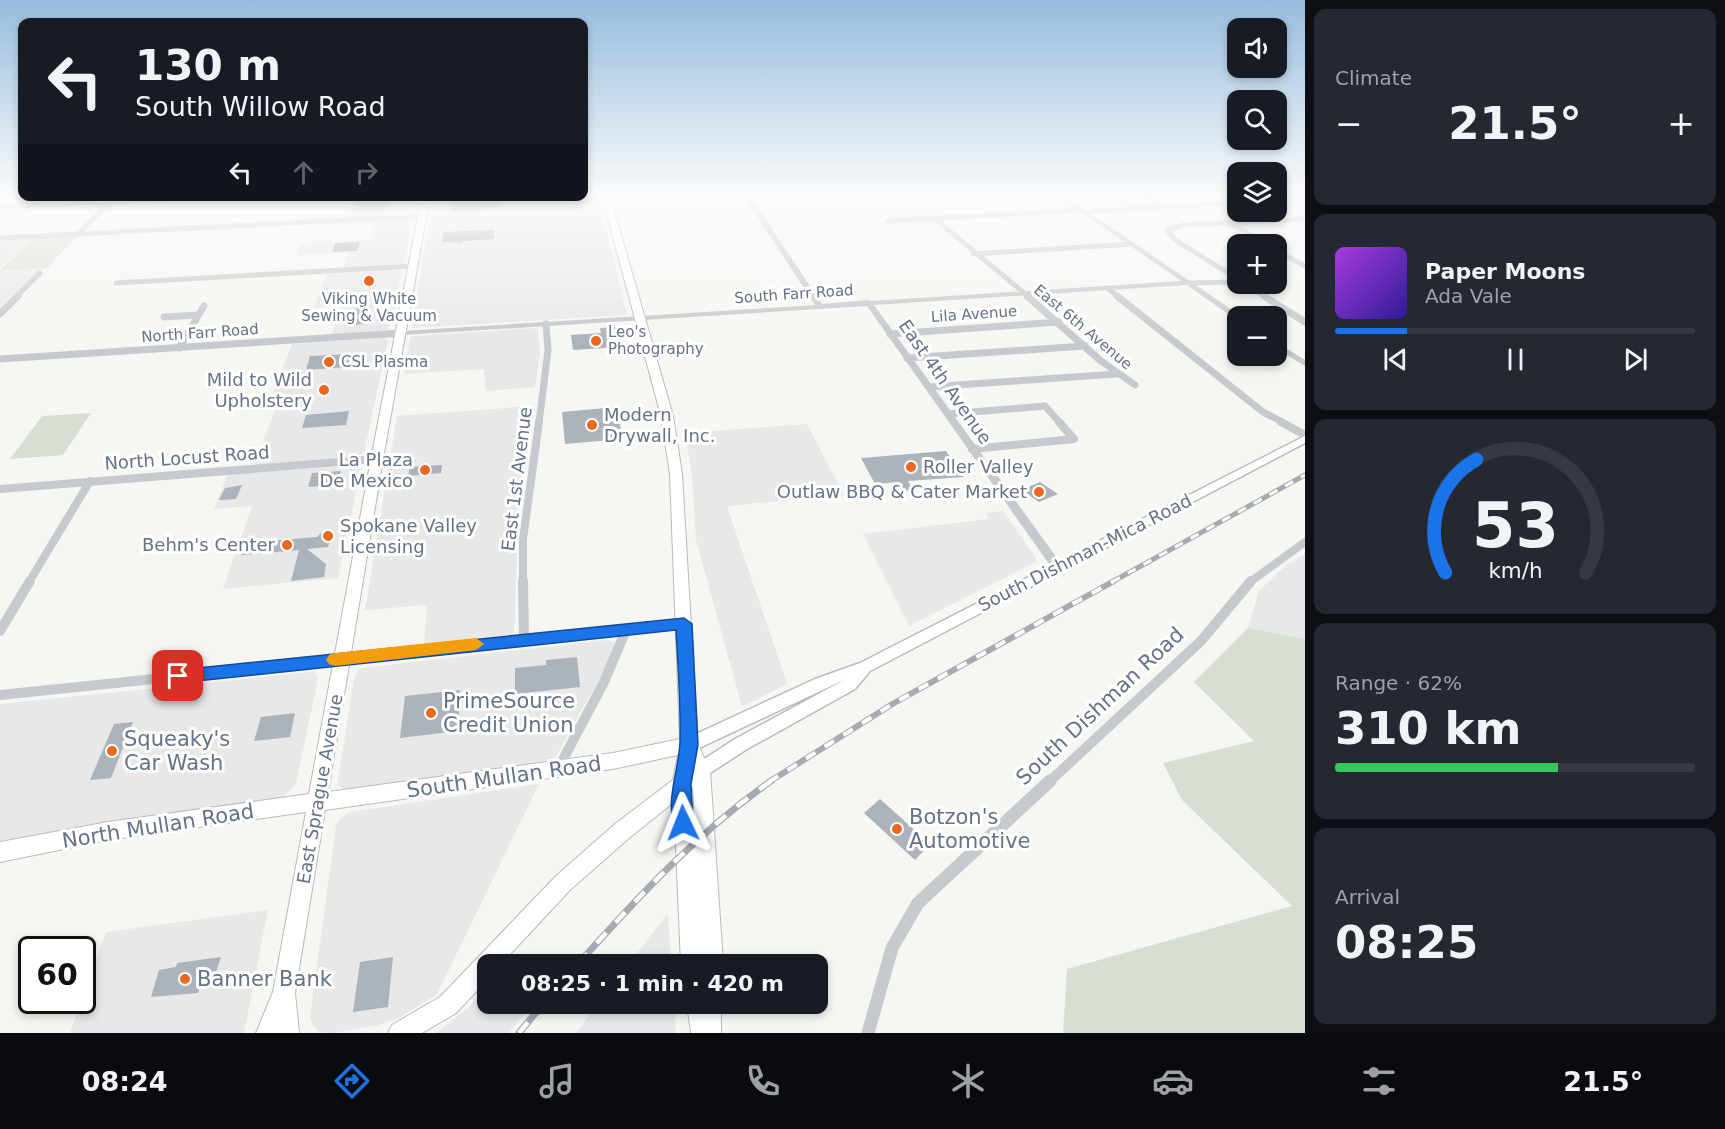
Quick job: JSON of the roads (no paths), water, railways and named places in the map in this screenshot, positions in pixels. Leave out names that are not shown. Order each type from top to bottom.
[{"type":"main road","name":"East Sprague Avenue","points":[[268,1033],[284,992],[377,459],[418,244]]},
{"type":"main road","points":[[620,244],[667,416],[676,474],[689,745],[682,784],[691,954]]},
{"type":"main road","name":"South Dishman-Mica Road","points":[[689,745],[737,725],[839,674],[865,667],[1305,437]]},
{"type":"main road","name":"South Dishman-Mica Road","points":[[701,770],[749,739],[850,685],[865,667]]},
{"type":"main road","points":[[689,745],[701,770],[711,954]]},
{"type":"main road","name":"South Mullan Road","points":[[317,803],[637,757],[689,745]]},
{"type":"main road","points":[[400,1033],[448,1005],[563,883],[622,831],[701,770]]},
{"type":"main road","name":"North Mullan Road","points":[[0,852],[108,831],[317,803]]},
{"type":"main road","name":"East Sprague Avenue","points":[[284,992],[287,1033]]},
{"type":"main road","points":[[700,1014],[703,1033]]},
{"type":"main road","points":[[709,1033],[710,1014]]},
{"type":"street","points":[[779,244],[819,305]]},
{"type":"street","name":"East 6th Avenue","points":[[962,244],[1025,293],[1116,374],[1135,385]]},
{"type":"street","points":[[973,254],[1129,244]]},
{"type":"street","points":[[1132,244],[1227,310]]},
{"type":"street","points":[[1182,244],[1227,274]]},
{"type":"street","points":[[1287,255],[1305,266]]},
{"type":"street","points":[[116,283],[414,266]]},
{"type":"street","points":[[0,314],[40,273]]},
{"type":"street","name":"South Farr Road","points":[[402,333],[1227,281]]},
{"type":"street","points":[[1107,288],[1263,412],[1305,437]]},
{"type":"street","points":[[1261,294],[1305,322]]},
{"type":"street","name":"East 4th Avenue","points":[[868,302],[1058,568]]},
{"type":"street","points":[[179,348],[204,306]]},
{"type":"street","points":[[164,317],[198,315]]},
{"type":"street","name":"Lila Avenue","points":[[890,334],[1059,322]]},
{"type":"street","name":"East 1st Avenue","points":[[524,639],[523,539],[546,374],[548,350],[546,324]]},
{"type":"street","name":"North Farr Road","points":[[0,359],[402,333]]},
{"type":"street","points":[[907,358],[1085,346]]},
{"type":"street","points":[[1287,352],[1305,364]]},
{"type":"street","points":[[928,387],[1116,374]]},
{"type":"street","points":[[948,414],[1045,406],[1074,439],[972,449]]},
{"type":"street","name":"North Locust Road","points":[[0,489],[377,459]]},
{"type":"street","points":[[0,631],[90,481]]},
{"type":"street","name":"South Dishman Road","points":[[868,1033],[891,948],[902,924],[918,903],[1201,641],[1253,578],[1305,542]]},
{"type":"street","points":[[0,695],[684,624]]},
{"type":"street","points":[[558,769],[604,682],[626,630]]},
{"type":"railway","points":[[1112,582],[1305,475]]},
{"type":"railway","points":[[769,782],[894,703],[1114,581]]},
{"type":"railway","points":[[587,954],[646,890],[693,844],[771,781]]},
{"type":"railway","points":[[519,1033],[535,1014]]},
{"type":"place","name":"Viking White Sewing & Vacuum","points":[[369,281]]},
{"type":"place","name":"Leo's Photography","points":[[596,341]]},
{"type":"place","name":"CSL Plasma","points":[[329,362]]},
{"type":"place","name":"Mild to Wild Upholstery","points":[[324,390]]},
{"type":"place","name":"Modern Drywall, Inc.","points":[[592,425]]},
{"type":"place","name":"Roller Valley","points":[[911,467]]},
{"type":"place","name":"La Plaza De Mexico","points":[[425,470]]},
{"type":"place","name":"Outlaw BBQ & Cater Market","points":[[1039,492]]},
{"type":"place","name":"Spokane Valley Licensing","points":[[328,536]]},
{"type":"place","name":"Behm's Center","points":[[287,545]]},
{"type":"place","name":"PrimeSource Credit Union","points":[[431,713]]},
{"type":"place","name":"Squeaky's Car Wash","points":[[112,751]]},
{"type":"place","name":"Botzon's Automotive","points":[[897,829]]},
{"type":"place","name":"Banner Bank","points":[[185,979]]}]
